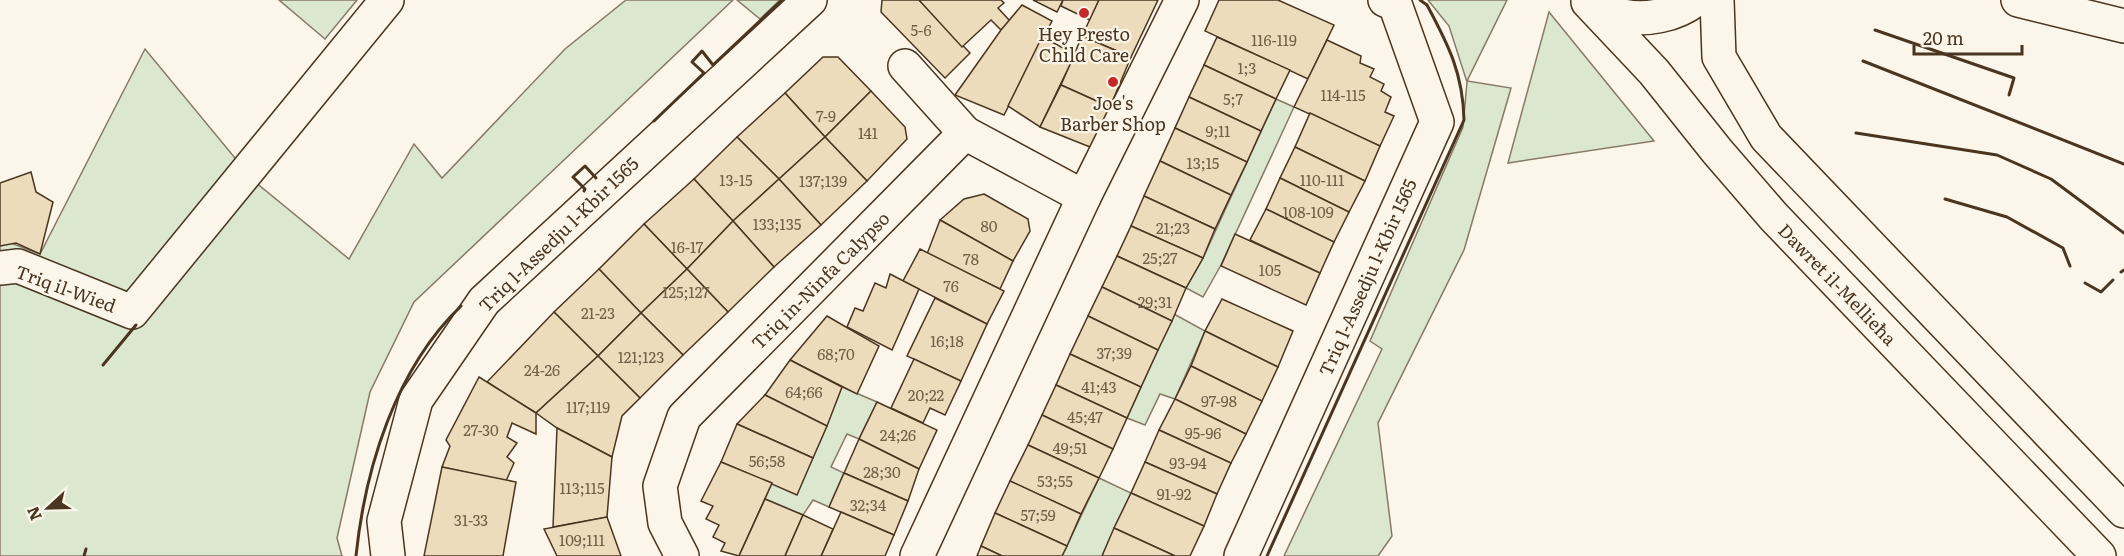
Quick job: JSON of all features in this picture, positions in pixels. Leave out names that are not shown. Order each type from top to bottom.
[{"type":"main road","name":"Triq il-Wied","points":[[0,268],[18,266],[132,312],[387,0]]},
{"type":"main road","name":"Triq l-Assedju l-Kbir 1565","points":[[388,556],[384,521],[416,400],[484,301],[810,0]]},
{"type":"main road","points":[[917,556],[1084,197],[1182,0]]},
{"type":"main road","name":"Triq l-Assedju l-Kbir 1565","points":[[1241,556],[1437,122],[1395,4],[1385,0]]},
{"type":"main road","points":[[1587,1],[1623,16],[1655,17],[1688,6],[1695,0]]},
{"type":"main road","points":[[1717,0],[1719,57],[1766,137],[2124,511]]},
{"type":"main road","points":[[2018,0],[2124,26]]},
{"type":"main road","name":"Dawret il-Mellieħa","points":[[1587,1],[1654,72],[1717,151],[1774,217],[2099,556]]},
{"type":"main road","points":[[905,66],[965,134],[1084,197]]},
{"type":"main road","name":"Triq in-Ninfa Calypso","points":[[682,556],[665,523],[660,486],[684,417],[965,134]]},
{"type":"green space","points":[[279,0],[357,0],[325,39]]},
{"type":"green space","points":[[626,0],[733,0],[414,302],[370,392],[337,538],[342,556],[0,556],[0,239],[40,254],[145,49],[254,181],[349,259],[414,144],[442,178],[565,49]]},
{"type":"green space","points":[[737,0],[780,0],[760,19]]},
{"type":"green space","points":[[1428,0],[1507,0],[1467,81],[1511,88],[1464,250],[1378,423],[1392,536],[1378,556],[1284,556],[1382,349],[1370,341],[1463,127],[1467,82],[1449,26]]},
{"type":"green space","points":[[1549,12],[1654,141],[1508,163]]},
{"type":"green space","points":[[1276,99],[1294,107],[1221,265],[1203,297],[1186,288],[1203,258]]},
{"type":"green space","points":[[1174,314],[1205,331],[1175,399],[1160,394],[1145,425],[1127,418]]},
{"type":"green space","points":[[842,387],[877,402],[859,439],[847,434],[831,467],[844,473],[829,507],[813,500],[803,515],[765,499],[772,483]]},
{"type":"green space","points":[[1099,478],[1131,493],[1102,556],[1062,556]]},
{"type":"building","points":[[882,0],[919,0],[970,53],[945,78],[881,12]]},
{"type":"building","points":[[919,0],[1001,0],[1004,3],[998,8],[1010,21],[1001,30],[991,20],[962,47]]},
{"type":"building","points":[[1033,0],[1063,0],[1057,12]]},
{"type":"building","name":"Hey Presto Child Care","points":[[1063,0],[1099,0],[1090,20],[1061,6]]},
{"type":"building","points":[[1099,0],[1158,0],[1131,57],[1082,36]]},
{"type":"building","points":[[1219,0],[1278,0],[1334,25],[1308,79],[1205,31]]},
{"type":"building","points":[[1022,5],[1052,21],[1004,115],[955,95],[1001,30]]},
{"type":"building","points":[[1082,36],[1131,57],[1110,107],[1061,85]]},
{"type":"building","points":[[1042,37],[1075,54],[1040,127],[1008,106]]},
{"type":"building","points":[[1217,37],[1290,70],[1276,99],[1204,65]]},
{"type":"building","points":[[1327,40],[1361,56],[1360,63],[1374,69],[1370,77],[1384,84],[1381,91],[1391,97],[1385,112],[1394,116],[1380,146],[1294,107]]},
{"type":"building","points":[[823,57],[838,57],[871,91],[825,137],[785,93]]},
{"type":"building","points":[[1204,65],[1276,99],[1261,131],[1189,97]]},
{"type":"building","points":[[1061,85],[1110,107],[1095,149],[1040,127]]},
{"type":"building","points":[[871,91],[905,127],[907,139],[867,181],[825,137]]},
{"type":"building","points":[[785,93],[825,137],[779,179],[737,137]]},
{"type":"building","points":[[1189,97],[1261,131],[1247,162],[1175,128]]},
{"type":"building","points":[[1310,113],[1380,146],[1365,181],[1295,147]]},
{"type":"building","points":[[1175,128],[1247,162],[1231,195],[1160,161]]},
{"type":"building","points":[[737,137],[779,179],[733,221],[694,179]]},
{"type":"building","points":[[825,137],[867,181],[821,225],[779,179]]},
{"type":"building","points":[[1295,147],[1365,181],[1349,212],[1280,178]]},
{"type":"building","points":[[1160,161],[1231,195],[1215,229],[1144,196]]},
{"type":"building","points":[[31,172],[36,192],[53,202],[40,254],[16,243],[0,246],[0,183]]},
{"type":"building","points":[[1280,178],[1349,212],[1334,242],[1266,209]]},
{"type":"building","points":[[694,179],[733,221],[687,269],[644,224]]},
{"type":"building","points":[[779,179],[821,225],[774,267],[733,221]]},
{"type":"building","points":[[984,194],[1028,219],[1030,231],[1013,261],[940,220],[964,199]]},
{"type":"building","points":[[1144,196],[1215,229],[1203,258],[1131,226]]},
{"type":"building","points":[[1266,209],[1334,242],[1320,273],[1250,240]]},
{"type":"building","points":[[940,220],[1013,261],[1000,289],[927,254]]},
{"type":"building","points":[[733,221],[774,267],[728,312],[687,269]]},
{"type":"building","points":[[644,224],[687,269],[641,313],[599,269]]},
{"type":"building","points":[[1131,226],[1203,258],[1186,288],[1117,256]]},
{"type":"building","points":[[1235,234],[1320,273],[1306,305],[1221,266]]},
{"type":"building","points":[[920,249],[1004,291],[987,324],[903,281]]},
{"type":"building","points":[[1117,256],[1186,288],[1172,321],[1102,287]]},
{"type":"building","points":[[599,269],[641,313],[598,356],[554,312]]},
{"type":"building","points":[[687,269],[728,312],[683,355],[641,313]]},
{"type":"building","points":[[890,274],[919,289],[892,350],[847,327],[855,308],[863,311],[875,283],[886,288]]},
{"type":"building","points":[[1102,287],[1172,321],[1158,350],[1088,316]]},
{"type":"building","points":[[935,298],[987,324],[961,381],[907,356]]},
{"type":"building","points":[[1222,299],[1293,331],[1278,367],[1205,331]]},
{"type":"building","points":[[554,312],[598,356],[536,413],[487,382]]},
{"type":"building","points":[[641,313],[683,355],[640,398],[598,356]]},
{"type":"building","points":[[827,316],[879,346],[857,394],[790,360]]},
{"type":"building","points":[[1088,316],[1158,350],[1141,387],[1070,354]]},
{"type":"building","points":[[1205,331],[1278,367],[1262,401],[1191,366]]},
{"type":"building","points":[[1070,354],[1141,387],[1127,418],[1056,385]]},
{"type":"building","points":[[598,356],[640,398],[622,416],[612,457],[557,428],[536,413]]},
{"type":"building","points":[[914,359],[961,381],[945,415],[930,408],[923,423],[891,408]]},
{"type":"building","points":[[790,360],[842,387],[827,426],[765,395]]},
{"type":"building","points":[[1191,366],[1262,401],[1246,434],[1175,399]]},
{"type":"building","points":[[479,377],[536,413],[536,434],[512,423],[507,437],[517,443],[507,457],[514,463],[506,481],[442,467],[450,446],[446,440]]},
{"type":"building","points":[[1056,385],[1127,418],[1113,449],[1042,415]]},
{"type":"building","points":[[765,395],[827,426],[813,458],[737,424]]},
{"type":"building","points":[[1175,399],[1246,434],[1231,463],[1159,430]]},
{"type":"building","points":[[877,402],[937,430],[919,469],[859,439]]},
{"type":"building","points":[[1042,415],[1113,449],[1099,478],[1028,445]]},
{"type":"building","points":[[737,424],[813,458],[797,495],[721,462]]},
{"type":"building","points":[[557,428],[612,457],[607,517],[553,527]]},
{"type":"building","points":[[1159,430],[1231,463],[1217,494],[1145,462]]},
{"type":"building","points":[[859,439],[919,469],[908,501],[844,473]]},
{"type":"building","points":[[1028,445],[1099,478],[1081,514],[1010,481]]},
{"type":"building","points":[[721,462],[772,483],[739,556],[721,551],[725,543],[713,537],[719,525],[706,519],[713,506],[701,501]]},
{"type":"building","points":[[1145,462],[1217,494],[1204,526],[1131,493]]},
{"type":"building","points":[[442,467],[516,482],[503,556],[424,556]]},
{"type":"building","points":[[844,473],[908,501],[894,535],[829,507]]},
{"type":"building","points":[[1010,481],[1081,514],[1067,546],[995,513]]},
{"type":"building","points":[[1131,493],[1204,526],[1190,556],[1175,556],[1114,528]]},
{"type":"building","points":[[765,499],[803,515],[785,556],[739,556]]},
{"type":"building","points":[[841,512],[894,535],[885,556],[821,556]]},
{"type":"building","points":[[995,513],[1067,546],[1062,556],[1002,556],[981,546]]},
{"type":"building","points":[[803,515],[833,529],[821,556],[785,556]]},
{"type":"building","points":[[607,517],[621,556],[557,556],[544,529]]},
{"type":"building","points":[[1114,528],[1175,556],[1102,556]]},
{"type":"building","points":[[981,546],[1002,556],[977,556]]},
{"type":"wall","points":[[654,121],[704,73],[692,62],[702,51],[713,65],[782,0]]},
{"type":"wall","points":[[1267,556],[1464,120],[1458,74],[1442,34],[1427,5],[1420,0]]},
{"type":"wall","points":[[1875,30],[2014,78],[2009,95]]},
{"type":"wall","points":[[1863,61],[2124,164]]},
{"type":"wall","points":[[1856,133],[1997,155],[2051,179],[2124,233]]},
{"type":"wall","points":[[584,191],[585,189],[573,177],[585,166],[596,178]]},
{"type":"wall","points":[[1945,199],[2007,217],[2063,248],[2070,266]]},
{"type":"wall","points":[[2085,283],[2101,292],[2113,280]]},
{"type":"wall","points":[[356,556],[367,489],[388,421],[418,359],[438,331],[461,306]]},
{"type":"wall","points":[[103,365],[136,325]]},
{"type":"wall","points":[[84,556],[86,549]]},
{"type":"place","name":"Hey Presto Child Care","points":[[1084,13]]},
{"type":"place","name":"Joe's Barber Shop","points":[[1113,82]]}]
